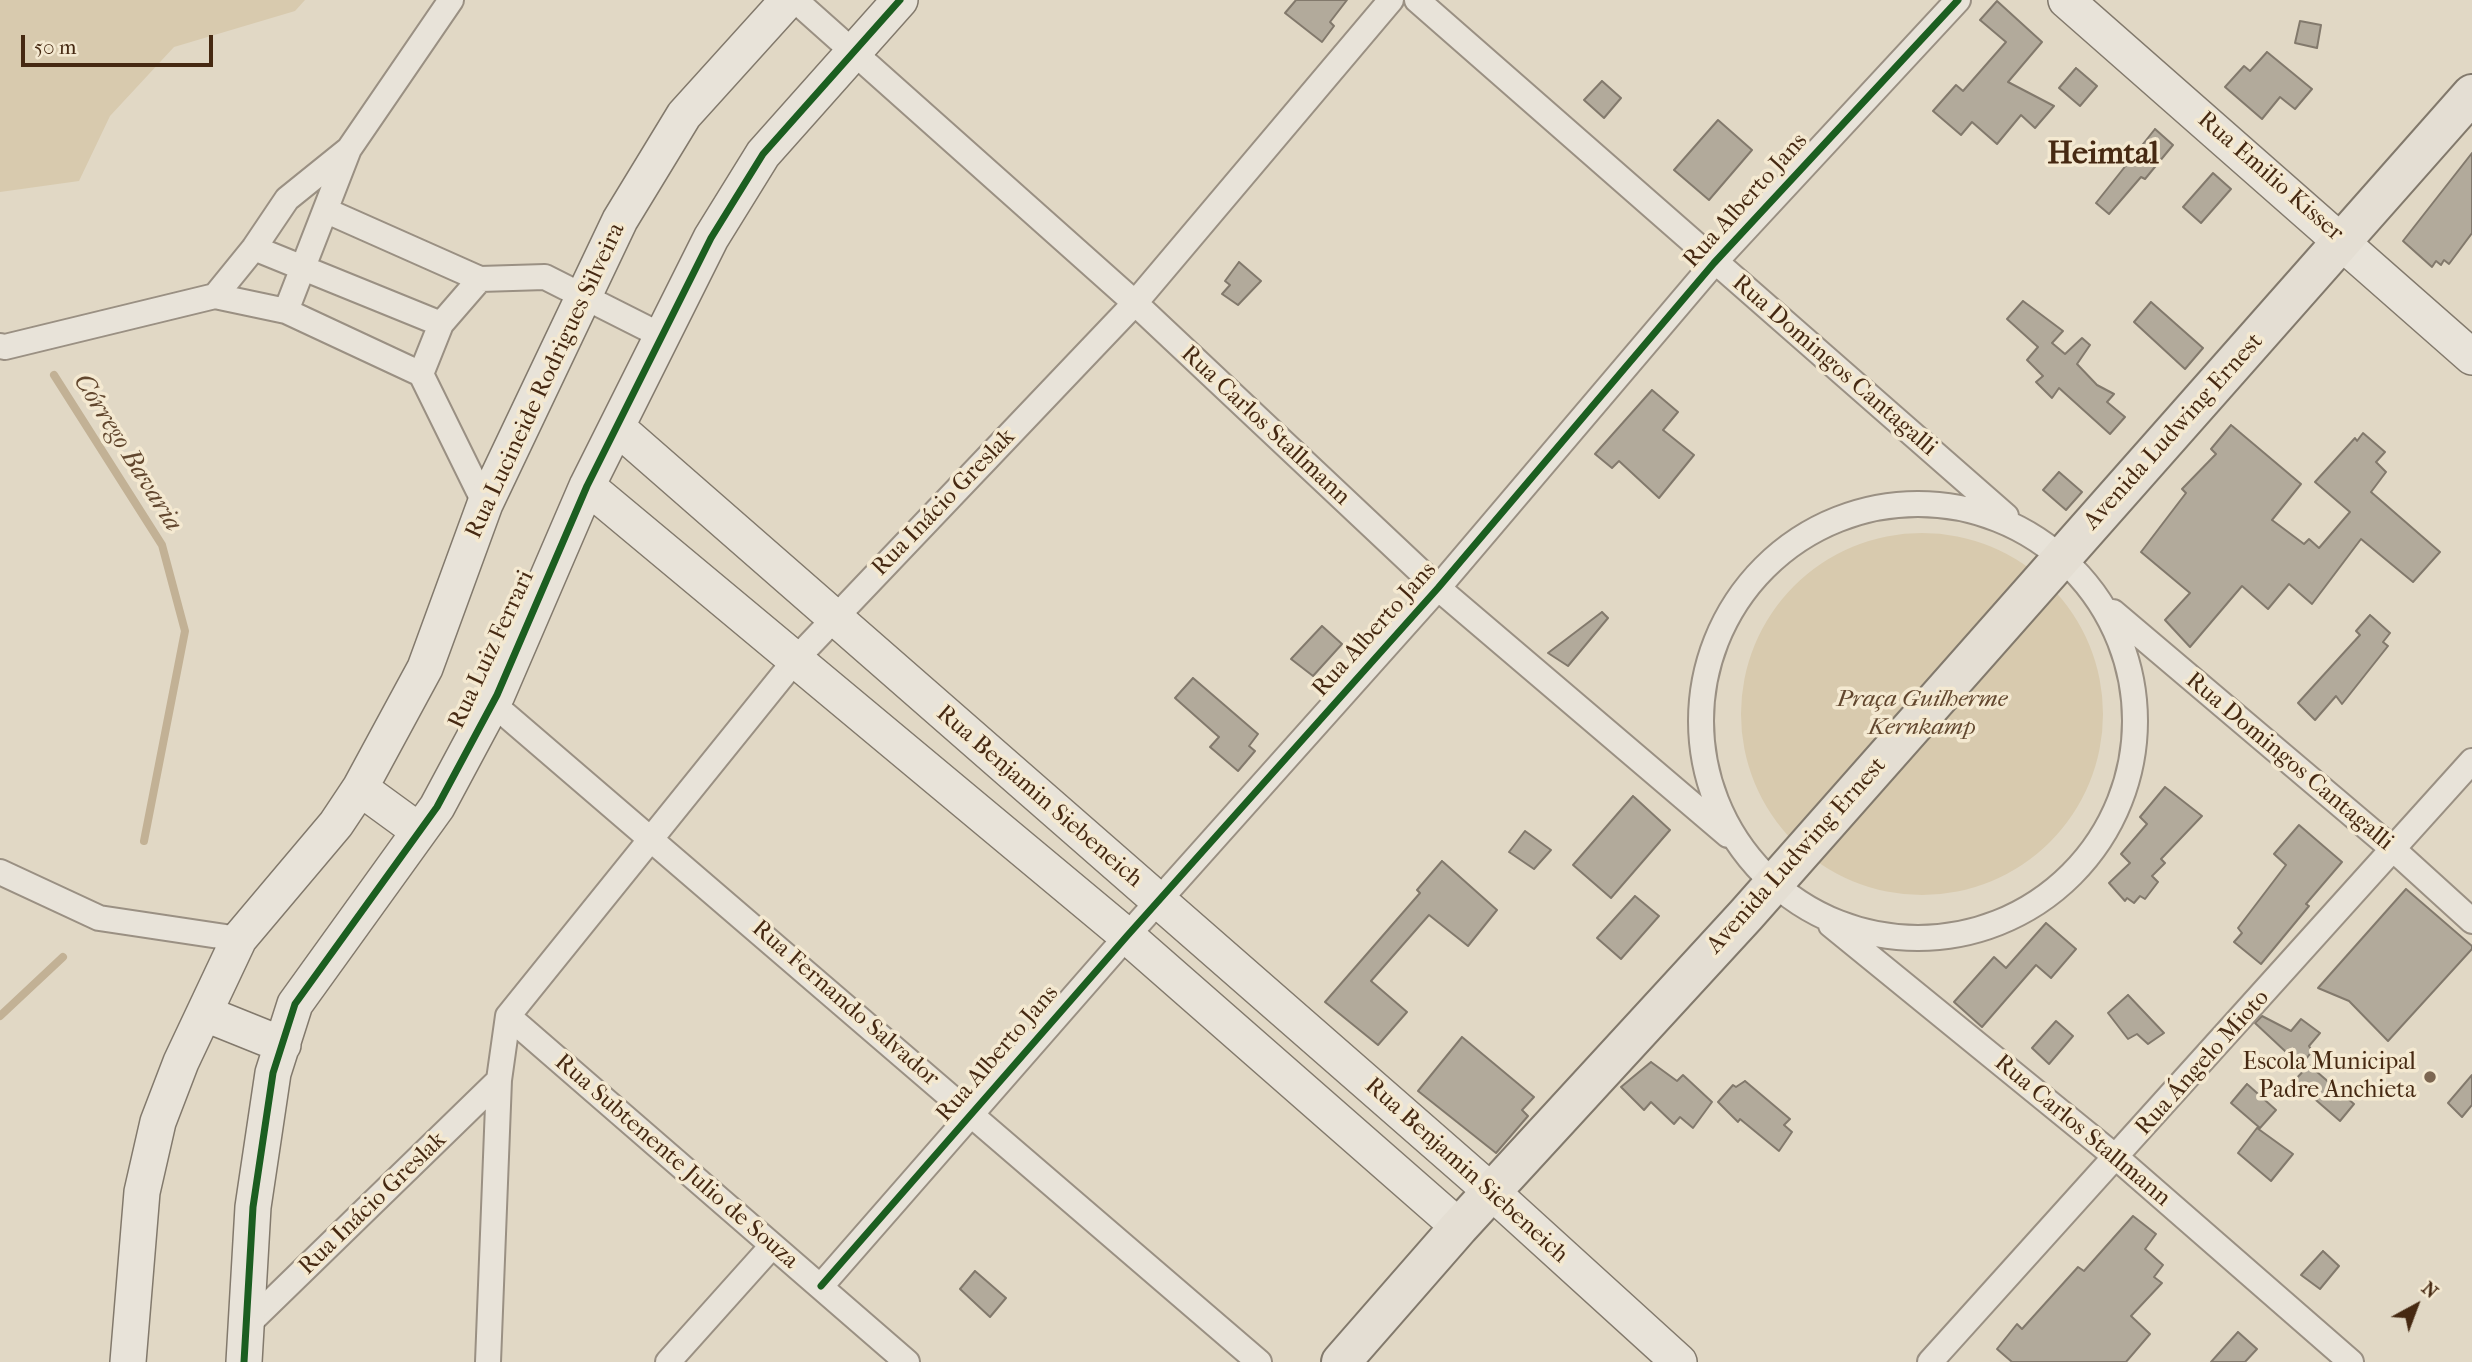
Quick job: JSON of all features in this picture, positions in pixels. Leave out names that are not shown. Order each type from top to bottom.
[{"type":"highway","name":"Avenida Ludwing Ernest","points":[[1341,1362],[1459,1227],[1773,884],[2472,94]]},
{"type":"street","points":[[286,312],[349,149],[451,0]]},
{"type":"street","name":"Rua Lucineide Rodrigues Silveira","points":[[128,1362],[142,1192],[158,1122],[181,1062],[206,1014],[239,939],[336,824],[360,788],[425,668],[485,504],[620,220],[684,114],[788,0]]},
{"type":"street","name":"Rua Carlos Stallmann","points":[[795,0],[1135,303],[1438,588],[1741,845]]},
{"type":"street","name":"Rua Luiz Ferrari","points":[[244,1362],[253,1207],[273,1073],[295,1004],[436,807],[492,703],[587,486],[619,429],[710,238],[763,154],[900,0]]},
{"type":"street","name":"Rua Inácio Greslak","points":[[508,1016],[796,659],[1135,303],[1391,0]]},
{"type":"street","name":"Rua Domingos Cantagalli","points":[[1417,0],[2031,537],[2104,605],[2394,850],[2472,921]]},
{"type":"street","name":"Rua Alberto Jans","points":[[821,1286],[1127,936],[1438,588],[1714,262],[1958,0]]},
{"type":"street","name":"Rua Emilio Kisser","points":[[2066,0],[2344,241],[2472,357]]},
{"type":"street","points":[[215,296],[254,248],[287,199],[349,149]]},
{"type":"street","points":[[327,211],[480,279],[545,276],[566,285],[583,298],[662,336]]},
{"type":"street","points":[[254,248],[441,324]]},
{"type":"street","points":[[421,374],[441,324],[480,279]]},
{"type":"street","points":[[0,346],[5,347],[215,296],[286,312],[421,374],[485,504]]},
{"type":"street","name":"Rua Benjamin Siebeneich","points":[[619,429],[1492,1192],[1679,1362]]},
{"type":"street","name":"Rua Benjamin Siebeneich","points":[[587,486],[1127,936],[1459,1227]]},
{"type":"street","points":[[2031,537],[1994,516],[1958,506],[1903,503],[1854,512],[1806,533],[1772,558],[1743,589],[1718,634],[1705,677],[1701,724],[1707,770],[1722,814],[1741,845],[1773,884],[1809,907],[1843,924],[1893,936],[1959,935],[1990,927],[2047,897],[2072,877],[2095,850],[2113,821],[2126,792],[2136,748],[2137,707],[2130,664],[2104,605]]},
{"type":"street","name":"Rua Fernando Salvador","points":[[492,703],[1259,1362]]},
{"type":"street","name":"Rua Ángelo Mioto","points":[[1930,1362],[2117,1158],[2472,761]]},
{"type":"street","points":[[360,788],[419,831]]},
{"type":"street","points":[[0,872],[99,918],[239,939]]},
{"type":"street","name":"Rua Carlos Stallmann","points":[[1809,907],[2117,1158],[2351,1362]]},
{"type":"street","points":[[206,1014],[283,1045]]},
{"type":"street","points":[[488,1362],[499,1080],[508,1016]]},
{"type":"street","name":"Rua Subtenente Julio de Souza","points":[[508,1016],[907,1362]]},
{"type":"street","name":"Rua Inácio Greslak","points":[[246,1327],[499,1080]]},
{"type":"street","points":[[668,1362],[772,1246]]},
{"type":"green space","points":[[0,0],[305,0],[295,11],[174,47],[110,116],[79,181],[0,192]]},
{"type":"green space","name":"Praça Guilherme Kernkamp","points":[[1922,533],[1957,537],[1991,547],[2022,564],[2050,586],[2072,614],[2089,645],[2099,679],[2103,714],[2099,749],[2089,783],[2072,814],[2050,842],[2022,864],[1991,881],[1957,891],[1922,895],[1887,891],[1853,881],[1822,864],[1794,842],[1772,814],[1755,783],[1745,749],[1741,714],[1745,679],[1755,645],[1772,614],[1794,586],[1822,564],[1853,547],[1887,537]]},
{"type":"building","points":[[1296,0],[1347,0],[1330,22],[1334,26],[1322,42],[1285,13]]},
{"type":"building","points":[[1997,1],[2042,42],[2008,82],[2054,106],[2035,128],[2021,115],[1997,144],[1972,122],[1961,135],[1933,111],[1956,85],[1963,91],[2006,42],[1980,20]]},
{"type":"building","points":[[2300,21],[2321,25],[2317,48],[2295,43]]},
{"type":"building","points":[[2267,52],[2312,89],[2295,109],[2280,97],[2262,119],[2225,87],[2244,66],[2250,71]]},
{"type":"building","points":[[2076,68],[2097,86],[2080,106],[2059,88]]},
{"type":"building","points":[[1602,81],[1621,98],[1604,118],[1584,100]]},
{"type":"building","points":[[1718,120],[1752,150],[1709,200],[1674,170]]},
{"type":"building","points":[[2155,129],[2173,145],[2145,179],[2141,177],[2109,214],[2096,203]]},
{"type":"building","points":[[2472,153],[2472,233],[2449,264],[2444,260],[2441,265],[2436,261],[2432,267],[2403,241]]},
{"type":"building","points":[[2213,173],[2231,189],[2201,223],[2183,207]]},
{"type":"building","points":[[1239,262],[1261,281],[1238,305],[1222,294],[1230,285],[1225,281]]},
{"type":"building","points":[[2023,301],[2063,331],[2052,343],[2065,354],[2082,338],[2090,345],[2077,364],[2097,385],[2114,394],[2107,402],[2125,417],[2110,434],[2059,388],[2052,398],[2036,382],[2043,376],[2027,360],[2038,347],[2007,319]]},
{"type":"building","points":[[2151,302],[2203,348],[2185,369],[2134,322]]},
{"type":"building","points":[[1652,390],[1678,412],[1663,430],[1694,455],[1659,498],[1619,461],[1612,468],[1595,454]]},
{"type":"building","points":[[2231,425],[2301,484],[2272,520],[2304,544],[2309,539],[2319,548],[2350,512],[2315,482],[2355,438],[2357,441],[2363,433],[2385,452],[2376,462],[2386,472],[2371,492],[2440,552],[2413,582],[2361,539],[2312,604],[2289,584],[2268,609],[2242,586],[2190,647],[2165,620],[2190,593],[2141,552],[2186,493],[2182,489],[2216,454],[2211,449]]},
{"type":"building","points":[[2059,472],[2082,492],[2066,510],[2043,490]]},
{"type":"building","points":[[1602,612],[1608,618],[1568,666],[1548,653]]},
{"type":"building","points":[[2370,615],[2390,633],[2383,642],[2388,646],[2342,704],[2336,696],[2315,720],[2298,703],[2360,635],[2356,631]]},
{"type":"building","points":[[1322,626],[1342,644],[1313,676],[1291,659]]},
{"type":"building","points":[[1193,678],[1258,734],[1249,746],[1255,751],[1238,771],[1210,747],[1219,737],[1175,698]]},
{"type":"building","points":[[2165,787],[2202,816],[2161,859],[2165,863],[2152,876],[2158,882],[2145,899],[2140,896],[2134,903],[2127,898],[2125,901],[2109,883],[2130,863],[2121,854],[2147,824],[2140,817]]},
{"type":"building","points":[[1633,796],[1670,830],[1611,898],[1573,865]]},
{"type":"building","points":[[2299,825],[2342,862],[2261,964],[2234,942],[2242,933],[2238,928],[2286,865],[2274,854]]},
{"type":"building","points":[[1525,831],[1551,850],[1534,869],[1509,852]]},
{"type":"building","points":[[1442,861],[1497,910],[1468,946],[1429,915],[1371,981],[1407,1012],[1378,1045],[1325,1002],[1420,893],[1417,890]]},
{"type":"building","points":[[2406,889],[2472,946],[2472,949],[2388,1041],[2349,1001],[2318,988]]},
{"type":"building","points":[[1635,896],[1659,916],[1621,959],[1597,938]]},
{"type":"building","points":[[2046,923],[2076,949],[2051,978],[2036,965],[1982,1027],[1954,1002],[1994,957],[2006,968]]},
{"type":"building","points":[[2128,995],[2164,1033],[2148,1044],[2137,1034],[2128,1039],[2108,1013]]},
{"type":"building","points":[[2262,1016],[2291,1031],[2301,1019],[2320,1033],[2309,1046],[2312,1051],[2301,1066],[2255,1023]]},
{"type":"building","points":[[2056,1021],[2073,1036],[2049,1064],[2032,1048]]},
{"type":"building","points":[[1462,1037],[1534,1097],[1522,1110],[1528,1116],[1496,1153],[1418,1091]]},
{"type":"building","points":[[1651,1062],[1677,1081],[1683,1075],[1712,1102],[1693,1128],[1680,1117],[1674,1124],[1651,1102],[1644,1110],[1621,1087]]},
{"type":"building","points":[[2309,1065],[2354,1104],[2340,1121],[2294,1081]]},
{"type":"building","points":[[2472,1075],[2472,1105],[2462,1117],[2448,1103]]},
{"type":"building","points":[[1745,1081],[1790,1119],[1784,1125],[1792,1132],[1779,1151],[1740,1119],[1738,1122],[1718,1102],[1733,1085],[1736,1087]]},
{"type":"building","points":[[2247,1084],[2276,1110],[2260,1128],[2231,1103]]},
{"type":"building","points":[[2257,1128],[2293,1154],[2271,1181],[2238,1153]]},
{"type":"building","points":[[2133,1216],[2156,1234],[2145,1249],[2163,1265],[2154,1277],[2162,1283],[2131,1316],[2150,1334],[2126,1362],[2012,1362],[1997,1349],[2017,1324],[2022,1329],[2078,1267],[2084,1271]]},
{"type":"building","points":[[2323,1251],[2339,1266],[2320,1289],[2301,1275]]},
{"type":"building","points":[[975,1271],[1006,1298],[990,1317],[960,1289]]},
{"type":"building","points":[[2238,1332],[2257,1349],[2245,1362],[2211,1362]]},
{"type":"waterway","name":"Córrego Bavaria","points":[[54,375],[162,545],[185,631],[144,841]]},
{"type":"waterway","name":"Córrego Bavaria","points":[[0,1016],[63,957]]},
{"type":"cycle path","points":[[244,1362],[253,1207],[273,1073],[295,1004],[437,807],[497,695],[587,486],[711,238],[763,154],[900,0]]},
{"type":"cycle path","points":[[821,1286],[1127,936],[1438,588],[1714,263],[1958,0]]},
{"type":"place","name":"Escola Municipal Padre Anchieta","points":[[2430,1077]]},
{"type":"district","name":"Heimtal","points":[[2103,155]]}]
